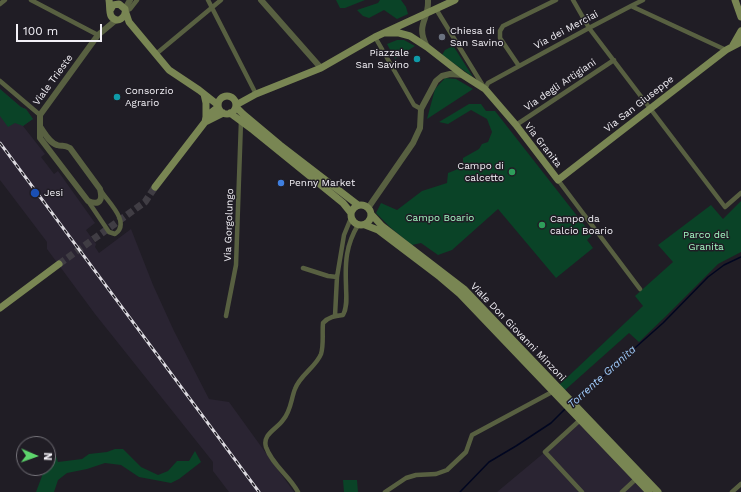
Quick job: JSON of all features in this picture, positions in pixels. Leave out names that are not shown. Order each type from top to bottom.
[{"type":"main road","points":[[109,0],[120,8],[129,22],[169,70],[201,92],[227,113]]},
{"type":"main road","points":[[235,104],[321,68],[384,32],[455,0]]},
{"type":"main road","points":[[735,0],[741,17]]},
{"type":"main road","points":[[120,8],[112,18],[129,22]]},
{"type":"main road","name":"Viale Trieste","points":[[118,20],[124,17],[120,8]]},
{"type":"main road","points":[[733,45],[741,31]]},
{"type":"main road","points":[[384,32],[406,34],[428,47],[463,75],[484,89]]},
{"type":"main road","points":[[733,45],[741,42]]},
{"type":"main road","name":"Via San Giuseppe","points":[[558,180],[733,45]]},
{"type":"main road","name":"Via Granita","points":[[484,89],[516,125],[558,180]]},
{"type":"main road","points":[[201,92],[222,98],[228,96],[235,104]]},
{"type":"main road","points":[[201,92],[206,103],[205,120]]},
{"type":"main road","points":[[245,122],[245,112],[251,97]]},
{"type":"main road","points":[[155,187],[205,120],[218,106],[222,98]]},
{"type":"main road","points":[[205,120],[233,112],[235,104]]},
{"type":"main road","name":"Viale Don Giovanni Minzoni","points":[[235,104],[245,122],[343,203],[351,215],[353,222],[378,230],[460,294],[558,395],[658,492]]},
{"type":"main road","name":"Viale Don Giovanni Minzoni","points":[[227,113],[245,122],[358,206],[361,205],[369,211],[382,226],[464,289],[558,395]]},
{"type":"main road","points":[[351,215],[353,208],[358,206]]},
{"type":"main road","points":[[361,225],[370,220],[369,211]]},
{"type":"main road","points":[[0,308],[59,264]]},
{"type":"main road","name":"Viale Don Giovanni Minzoni","points":[[577,413],[580,420],[648,492]]},
{"type":"street","points":[[0,4],[5,0]]},
{"type":"street","points":[[31,0],[98,35]]},
{"type":"street","name":"Viale Trieste","points":[[106,28],[120,8],[130,0]]},
{"type":"street","name":"Viale Trieste","points":[[120,8],[130,9],[137,0]]},
{"type":"street","points":[[208,0],[251,97]]},
{"type":"street","points":[[156,54],[221,0]]},
{"type":"street","points":[[261,0],[321,68]]},
{"type":"street","points":[[428,0],[428,12],[422,31],[422,37],[428,47]]},
{"type":"street","points":[[519,66],[500,38],[500,31],[503,26],[556,0]]},
{"type":"street","points":[[574,0],[589,28],[725,207],[741,194]]},
{"type":"street","name":"Via dei Merciai","points":[[484,89],[488,83],[643,0]]},
{"type":"street","points":[[631,6],[726,50]]},
{"type":"street","name":"Via Granita","points":[[436,9],[484,89]]},
{"type":"street","name":"Viale Trieste","points":[[88,201],[40,138],[40,115],[98,35],[118,20]]},
{"type":"street","points":[[375,37],[414,105],[421,109]]},
{"type":"street","name":"Via degli Artigiani","points":[[516,125],[614,60]]},
{"type":"street","points":[[369,211],[413,143],[420,128],[421,109],[436,81],[442,76],[450,74],[463,75]]},
{"type":"street","points":[[0,81],[40,115]]},
{"type":"street","name":"Via Gorgolungo","points":[[226,316],[236,265],[241,134],[245,122]]},
{"type":"street","points":[[41,128],[50,141],[57,145],[64,145],[70,148],[120,219],[122,225],[118,232],[115,234],[108,232],[88,201]]},
{"type":"street","name":"Via Granita","points":[[558,180],[640,289]]},
{"type":"street","points":[[88,201],[93,203],[101,200],[102,197],[100,190]]},
{"type":"street","points":[[335,316],[337,277],[344,235],[351,215]]},
{"type":"street","points":[[298,492],[270,454],[266,446],[266,439],[267,435],[283,421],[288,412],[294,390],[298,382],[320,355],[322,323],[335,316],[343,315],[346,309],[346,253],[351,237],[361,225]]},
{"type":"street","points":[[303,268],[328,276],[337,277]]},
{"type":"street","points":[[384,492],[406,478],[416,475],[436,474],[446,470],[466,452],[472,435],[558,395]]},
{"type":"street","points":[[580,420],[545,452],[582,492]]},
{"type":"street","points":[[622,492],[636,478]]},
{"type":"street","points":[[732,492],[741,484]]},
{"type":"shaded area","points":[[0,89],[21,107],[26,109],[33,119],[23,126],[45,154],[41,157],[54,174],[58,171],[95,223],[86,230],[96,244],[95,247],[99,253],[131,229],[153,285],[174,331],[209,399],[229,402],[294,492],[229,492],[213,471],[213,462],[95,314],[47,249],[47,242],[0,180]]},
{"type":"shaded area","points":[[580,420],[649,492],[497,492],[545,452]]},
{"type":"green space","points":[[336,0],[365,0],[345,8],[340,8]]},
{"type":"green space","points":[[380,0],[401,0],[406,7],[408,14],[397,19],[384,10],[369,18],[363,16],[357,10],[378,3]]},
{"type":"green space","points":[[397,40],[404,40],[415,46],[395,59],[387,44]]},
{"type":"green space","points":[[453,46],[473,77],[442,55],[445,50]]},
{"type":"green space","points":[[445,78],[456,79],[473,89],[427,119],[435,89]]},
{"type":"green space","points":[[0,89],[21,107],[26,109],[33,119],[23,126],[15,123],[8,127],[0,116]]},
{"type":"green space","name":"Campo Boario","points":[[469,104],[481,104],[486,111],[495,111],[592,235],[587,240],[593,248],[556,278],[498,209],[452,250],[438,255],[421,243],[412,245],[391,228],[376,213],[381,203],[397,210],[422,191],[447,183],[448,173],[463,167],[463,158],[479,149],[482,144],[488,142],[492,132],[487,119],[471,110],[448,124],[439,122]]},
{"type":"green space","name":"Parco del Granita","points":[[741,201],[741,252],[718,264],[639,342],[629,333],[564,391],[558,386],[643,306],[635,296],[673,262],[658,245],[711,205],[723,219]]},
{"type":"green space","points":[[115,449],[123,449],[141,467],[158,475],[168,471],[177,461],[189,461],[195,451],[201,462],[179,479],[171,483],[139,477],[121,465],[105,463],[87,469],[67,473],[58,480],[54,492],[36,492],[42,476],[56,476],[56,456],[58,462],[82,459],[89,454],[107,452]]},
{"type":"green space","points":[[343,480],[357,480],[358,492],[344,492]]},
{"type":"waterway","name":"Torrente Granita","points":[[574,402],[663,323],[708,277],[724,265],[741,257]]},
{"type":"waterway","name":"Torrente Granita","points":[[460,492],[489,462],[551,423],[566,408]]},
{"type":"tunnel","points":[[59,264],[145,202],[155,187]]},
{"type":"railway","points":[[0,143],[259,492]]},
{"type":"place","name":"Chiesa di San Savino","points":[[442,37]]},
{"type":"place","name":"Piazzale San Savino","points":[[417,59]]},
{"type":"place","name":"Consorzio Agrario","points":[[117,97]]},
{"type":"place","name":"Campo di calcetto","points":[[512,172]]},
{"type":"place","name":"Penny Market","points":[[281,183]]},
{"type":"place","name":"Jesi","points":[[35,193]]},
{"type":"place","name":"Campo da calcio Boario","points":[[542,225]]}]
